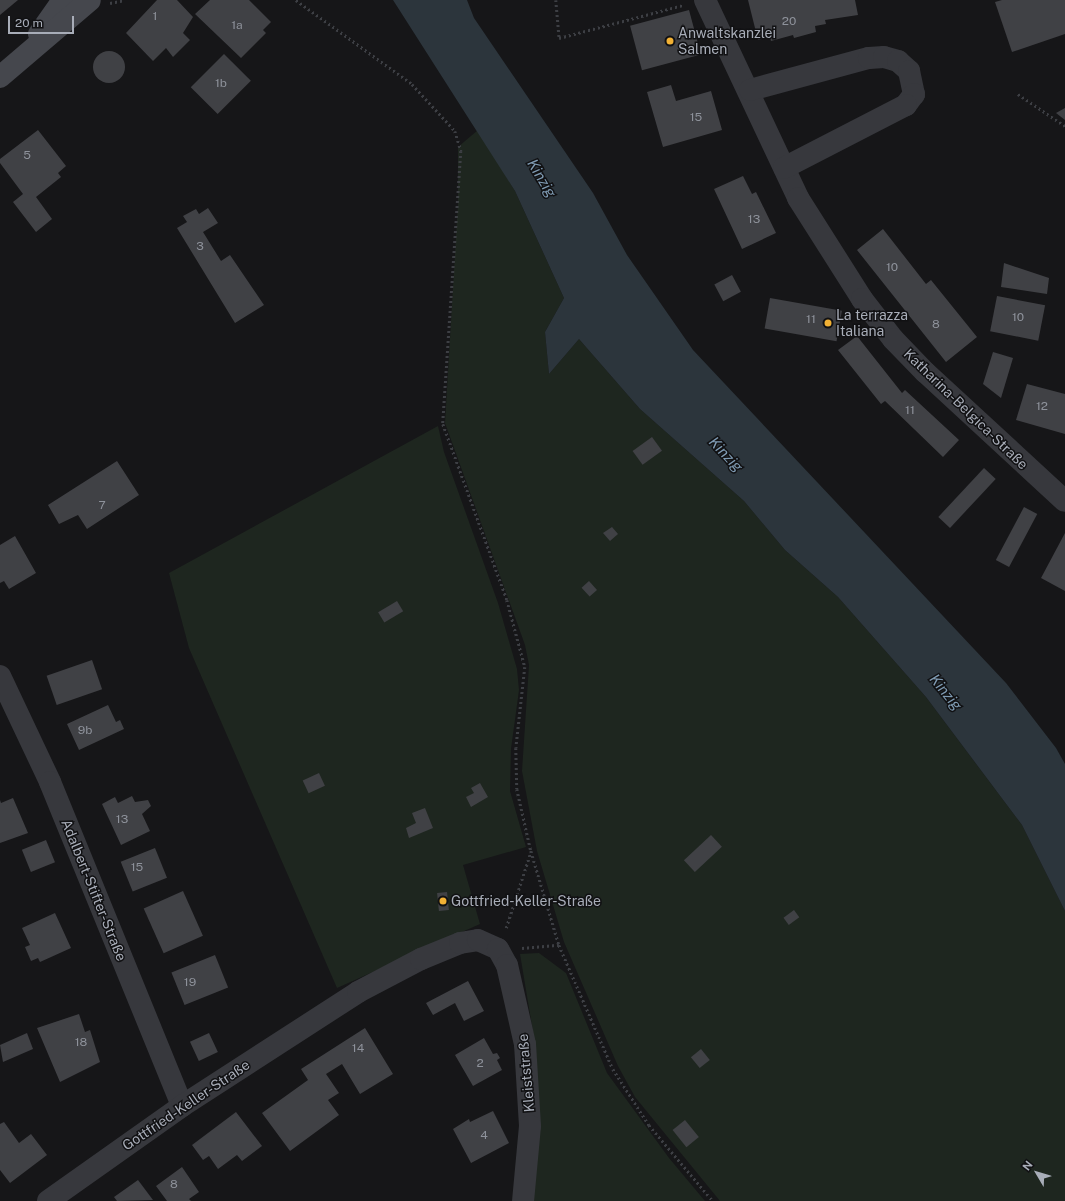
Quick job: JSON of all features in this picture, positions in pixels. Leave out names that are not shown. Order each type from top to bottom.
[{"type":"main road","points":[[7,71],[63,0]]},
{"type":"main road","points":[[7,71],[90,0]]},
{"type":"street","name":"Katharina-Belgica-Straße","points":[[695,2],[750,90],[784,168],[816,232],[893,339],[961,408],[1065,501]]},
{"type":"street","points":[[750,90],[870,58],[884,57],[898,61],[909,71],[914,94],[906,105],[784,168]]},
{"type":"street","name":"Adalbert-Stifter-Straße","points":[[0,676],[50,782],[182,1106]]},
{"type":"street","name":"Gottfried-Keller-Straße","points":[[48,1201],[182,1106],[358,992],[421,959],[460,943],[478,940],[498,950]]},
{"type":"street","name":"Kleiststraße","points":[[498,950],[513,982],[525,1044],[530,1126],[524,1201]]},
{"type":"path","points":[[296,0],[412,84],[455,130],[461,151],[443,424],[520,646],[524,667],[516,748],[517,789],[531,851],[560,945],[613,1069],[630,1098],[713,1201]]},
{"type":"path","points":[[556,0],[559,38],[695,2]]},
{"type":"path","points":[[1018,94],[1065,126]]},
{"type":"path","points":[[531,851],[498,950],[560,945]]},
{"type":"shaded area","points":[[478,130],[515,191],[564,298],[545,332],[549,374],[579,339],[640,409],[744,501],[785,550],[838,597],[926,697],[1022,825],[1065,911],[1065,1201],[720,1201],[635,1097],[618,1066],[564,942],[537,851],[522,771],[529,665],[525,645],[445,423],[458,203],[458,147]]},
{"type":"shaded area","points":[[438,426],[444,452],[498,603],[517,669],[519,690],[511,749],[510,791],[526,847],[463,865],[480,924],[337,988],[189,648],[169,573]]},
{"type":"shaded area","points":[[539,953],[566,973],[607,1073],[669,1158],[705,1201],[531,1201],[535,1044],[520,954]]},
{"type":"water","name":"Kinzig","points":[[393,0],[467,0],[474,18],[593,193],[627,255],[693,350],[1006,683],[1056,748],[1065,764],[1065,911],[1022,825],[926,697],[838,597],[785,550],[744,501],[640,409],[579,339],[549,374],[545,332],[564,298],[515,191]]},
{"type":"building","points":[[0,0],[18,0],[0,15]]},
{"type":"building","points":[[157,0],[177,0],[193,17],[183,33],[190,40],[173,57],[166,48],[153,61],[126,33]]},
{"type":"building","points":[[210,0],[249,0],[271,22],[263,30],[266,33],[241,58],[195,14]]},
{"type":"building","points":[[748,0],[855,0],[858,15],[825,20],[826,24],[815,26],[816,32],[794,38],[793,35],[771,41],[770,37],[758,40]]},
{"type":"building","points":[[1002,0],[1065,0],[1065,34],[1012,52],[995,2]]},
{"type":"building","points":[[689,10],[701,54],[642,70],[630,26]]},
{"type":"building","points":[[109,51],[120,56],[125,67],[120,78],[109,83],[98,78],[93,67],[98,56]]},
{"type":"building","points":[[224,54],[251,81],[218,114],[191,87]]},
{"type":"building","points":[[671,85],[676,101],[711,91],[722,130],[663,147],[647,92]]},
{"type":"building","points":[[1065,108],[1065,120],[1056,113]]},
{"type":"building","points":[[38,130],[66,166],[58,173],[61,177],[36,197],[52,219],[36,232],[13,202],[23,194],[0,163],[0,159]]},
{"type":"building","points":[[743,176],[752,194],[756,192],[776,233],[742,249],[714,189]]},
{"type":"building","points":[[208,208],[218,223],[203,232],[221,261],[230,255],[264,305],[235,323],[177,228],[187,222],[183,216],[196,209],[199,214]]},
{"type":"building","points":[[883,229],[926,284],[931,280],[977,337],[946,362],[857,250]]},
{"type":"building","points":[[1004,263],[1049,278],[1047,294],[1001,287]]},
{"type":"building","points":[[732,275],[741,292],[723,301],[714,284]]},
{"type":"building","points":[[997,296],[1045,305],[1038,341],[990,331]]},
{"type":"building","points":[[770,298],[842,311],[837,341],[765,329]]},
{"type":"building","points":[[857,336],[902,393],[905,390],[959,440],[943,457],[885,401],[881,404],[838,350]]},
{"type":"building","points":[[993,352],[1013,358],[1001,398],[983,384]]},
{"type":"building","points":[[1027,384],[1065,394],[1065,434],[1016,420]]},
{"type":"building","points":[[652,437],[662,451],[643,465],[633,451]]},
{"type":"building","points":[[117,461],[139,495],[87,529],[78,515],[59,524],[48,505]]},
{"type":"building","points":[[984,468],[996,479],[950,528],[938,517]]},
{"type":"building","points":[[1024,507],[1037,514],[1009,567],[996,560]]},
{"type":"building","points":[[612,527],[618,534],[610,541],[603,533]]},
{"type":"building","points":[[1065,533],[1065,591],[1041,578]]},
{"type":"building","points":[[15,536],[36,573],[9,589],[4,581],[0,583],[0,545]]},
{"type":"building","points":[[589,581],[597,590],[590,597],[582,588]]},
{"type":"building","points":[[397,601],[403,611],[384,623],[378,612]]},
{"type":"building","points":[[92,660],[102,689],[57,705],[47,676]]},
{"type":"building","points":[[108,705],[116,722],[120,720],[124,729],[79,750],[67,724]]},
{"type":"building","points":[[319,773],[325,786],[309,793],[303,781]]},
{"type":"building","points":[[480,783],[488,797],[471,807],[466,797],[474,793],[471,788]]},
{"type":"building","points":[[132,796],[135,802],[148,800],[151,806],[142,814],[150,831],[121,845],[102,804],[115,797],[118,803]]},
{"type":"building","points":[[13,798],[28,833],[0,843],[0,800],[1,803]]},
{"type":"building","points":[[425,808],[433,828],[409,838],[406,828],[416,823],[412,813]]},
{"type":"building","points":[[711,835],[722,847],[695,872],[684,860]]},
{"type":"building","points":[[46,840],[55,862],[31,872],[22,850]]},
{"type":"building","points":[[155,848],[167,878],[133,892],[121,862]]},
{"type":"building","points":[[183,891],[203,936],[164,953],[144,908]]},
{"type":"building","name":"Gottfried-Keller-Straße","points":[[447,892],[449,910],[439,911],[437,893]]},
{"type":"building","points":[[794,910],[799,917],[789,925],[783,918]]},
{"type":"building","points":[[55,913],[71,948],[40,962],[38,958],[31,961],[25,947],[30,945],[22,928]]},
{"type":"building","points":[[215,955],[228,987],[185,1005],[171,973]]},
{"type":"building","points":[[468,981],[484,1011],[464,1021],[455,1003],[433,1015],[426,1003]]},
{"type":"building","points":[[79,1014],[85,1032],[90,1030],[100,1062],[60,1082],[37,1028]]},
{"type":"building","points":[[365,1028],[393,1074],[360,1094],[342,1064],[326,1074],[339,1093],[328,1100],[339,1115],[290,1151],[262,1113],[308,1080],[301,1069]]},
{"type":"building","points":[[27,1033],[33,1049],[3,1062],[0,1045]]},
{"type":"building","points":[[209,1033],[218,1052],[199,1061],[190,1042]]},
{"type":"building","points":[[484,1038],[493,1054],[497,1053],[500,1058],[497,1060],[502,1070],[473,1086],[455,1055]]},
{"type":"building","points":[[701,1049],[710,1060],[700,1068],[691,1057]]},
{"type":"building","points":[[493,1111],[509,1143],[471,1163],[453,1129],[469,1119],[470,1122]]},
{"type":"building","points":[[236,1112],[262,1146],[242,1161],[237,1155],[218,1169],[209,1156],[203,1160],[192,1145]]},
{"type":"building","points":[[685,1120],[699,1137],[686,1147],[673,1130]]},
{"type":"building","points":[[4,1122],[19,1143],[31,1134],[47,1155],[10,1183],[0,1170],[0,1124]]},
{"type":"building","points":[[182,1167],[199,1192],[189,1199],[191,1201],[167,1201],[156,1186]]},
{"type":"building","points":[[138,1180],[153,1200],[117,1201],[114,1197]]},
{"type":"place","name":"Anwaltskanzlei Salmen","points":[[670,41]]},
{"type":"place","name":"La terrazza Italiana","points":[[828,323]]},
{"type":"place","name":"Gottfried-Keller-Straße","points":[[443,901]]}]
